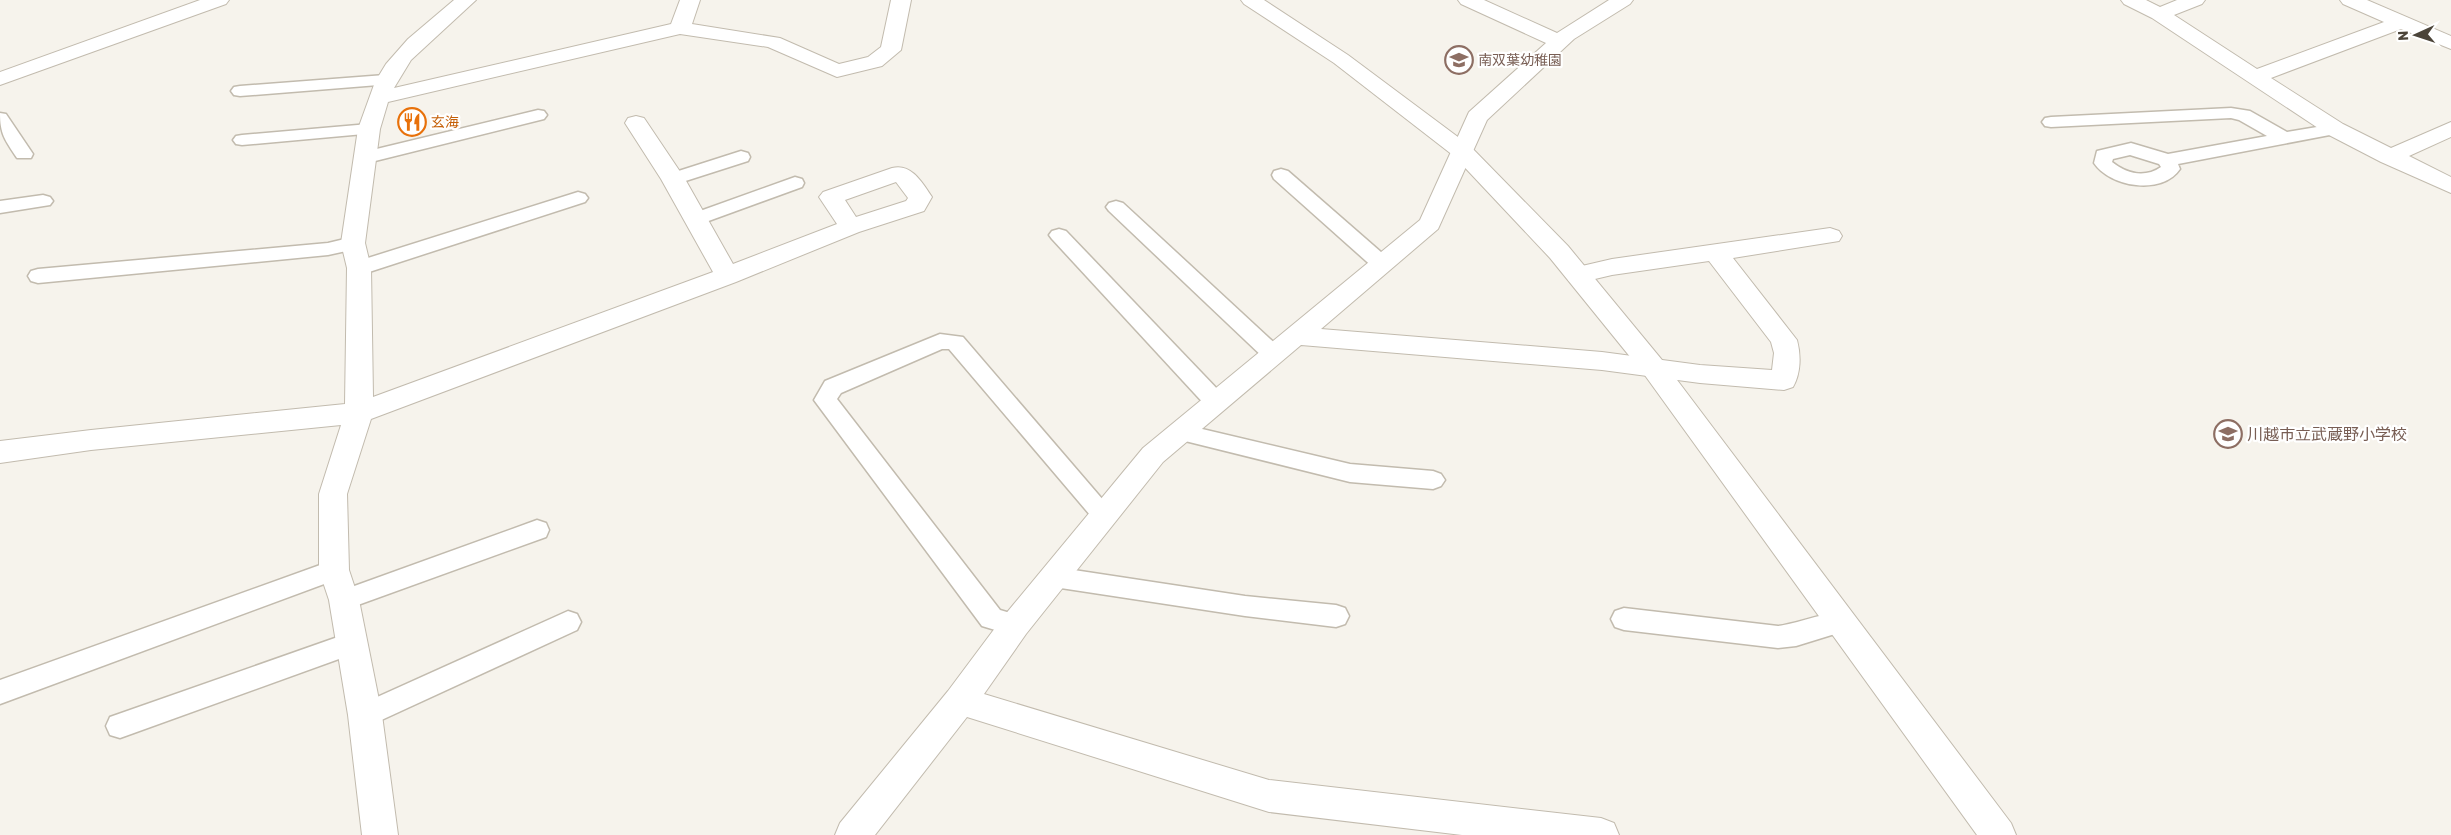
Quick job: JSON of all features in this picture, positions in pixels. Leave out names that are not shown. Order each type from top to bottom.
[{"type":"street","points":[[0,79],[219,0]]},
{"type":"street","points":[[380,835],[365,715],[344,600],[334,570],[333,494],[359,413],[359,268],[353,243],[369,129],[382,89],[398,60],[466,0]]},
{"type":"street","points":[[680,28],[690,0]]},
{"type":"street","points":[[382,89],[680,28],[773,42],[837,71],[875,62],[891,50],[901,0]]},
{"type":"street","points":[[1250,0],[1341,59],[1462,151],[1559,252],[1653,367],[1998,835]]},
{"type":"street","points":[[1468,0],[1560,42]]},
{"type":"street","points":[[2131,0],[2159,14],[2335,128],[2389,157],[2451,186]]},
{"type":"street","points":[[2159,14],[2195,0]]},
{"type":"street","points":[[2350,0],[2399,23],[2451,43]]},
{"type":"street","points":[[853,835],[960,701],[1015,625],[1153,455],[1215,401],[1430,224],[1477,117],[1560,42],[1610,2]]},
{"type":"street","points":[[2254,77],[2399,23]]},
{"type":"street","points":[[636,123],[674,178],[727,276]]},
{"type":"street","points":[[2389,157],[2451,129]]},
{"type":"street","points":[[0,452],[91,440],[359,413],[727,276],[852,227]]},
{"type":"street","points":[[1578,276],[1612,267],[1830,236]]},
{"type":"street","points":[[1296,336],[1653,367],[1700,374],[1784,380],[1787,353],[1784,340],[1716,253]]},
{"type":"street","points":[[960,701],[1269,796],[1601,835]]},
{"type":"lane","points":[[240,91],[382,89]]},
{"type":"lane","points":[[2051,122],[2231,113],[2244,115],[2284,138]]},
{"type":"lane","points":[[366,157],[538,115]]},
{"type":"lane","points":[[0,118],[24,154]]},
{"type":"lane","points":[[2168,160],[2335,128]]},
{"type":"lane","points":[[242,140],[369,129]]},
{"type":"lane","points":[[674,178],[741,157]]},
{"type":"lane","points":[[1281,176],[1382,264]]},
{"type":"lane","points":[[696,219],[795,184]]},
{"type":"lane","points":[[359,268],[578,198]]},
{"type":"lane","points":[[0,207],[43,201]]},
{"type":"lane","points":[[1116,207],[1272,354]]},
{"type":"lane","points":[[1059,235],[1215,401]]},
{"type":"lane","points":[[38,276],[328,248],[353,243]]},
{"type":"lane","points":[[1015,625],[991,618],[825,400],[833,387],[940,342],[956,342],[1104,515]]},
{"type":"lane","points":[[1181,432],[1350,473],[1433,480]]},
{"type":"lane","points":[[344,600],[537,530]]},
{"type":"lane","points":[[0,692],[334,570]]},
{"type":"lane","points":[[1054,577],[1245,606],[1336,616]]},
{"type":"lane","points":[[1624,619],[1778,637],[1796,635],[1842,621]]},
{"type":"lane","points":[[365,715],[568,622]]},
{"type":"lane","points":[[120,726],[352,643]]},
{"type":"place","name":"南双葉幼稚園","points":[[1459,60]]},
{"type":"place","name":"玄海","points":[[412,122]]},
{"type":"place","name":"川越市立武蔵野小学校","points":[[2228,434]]}]
